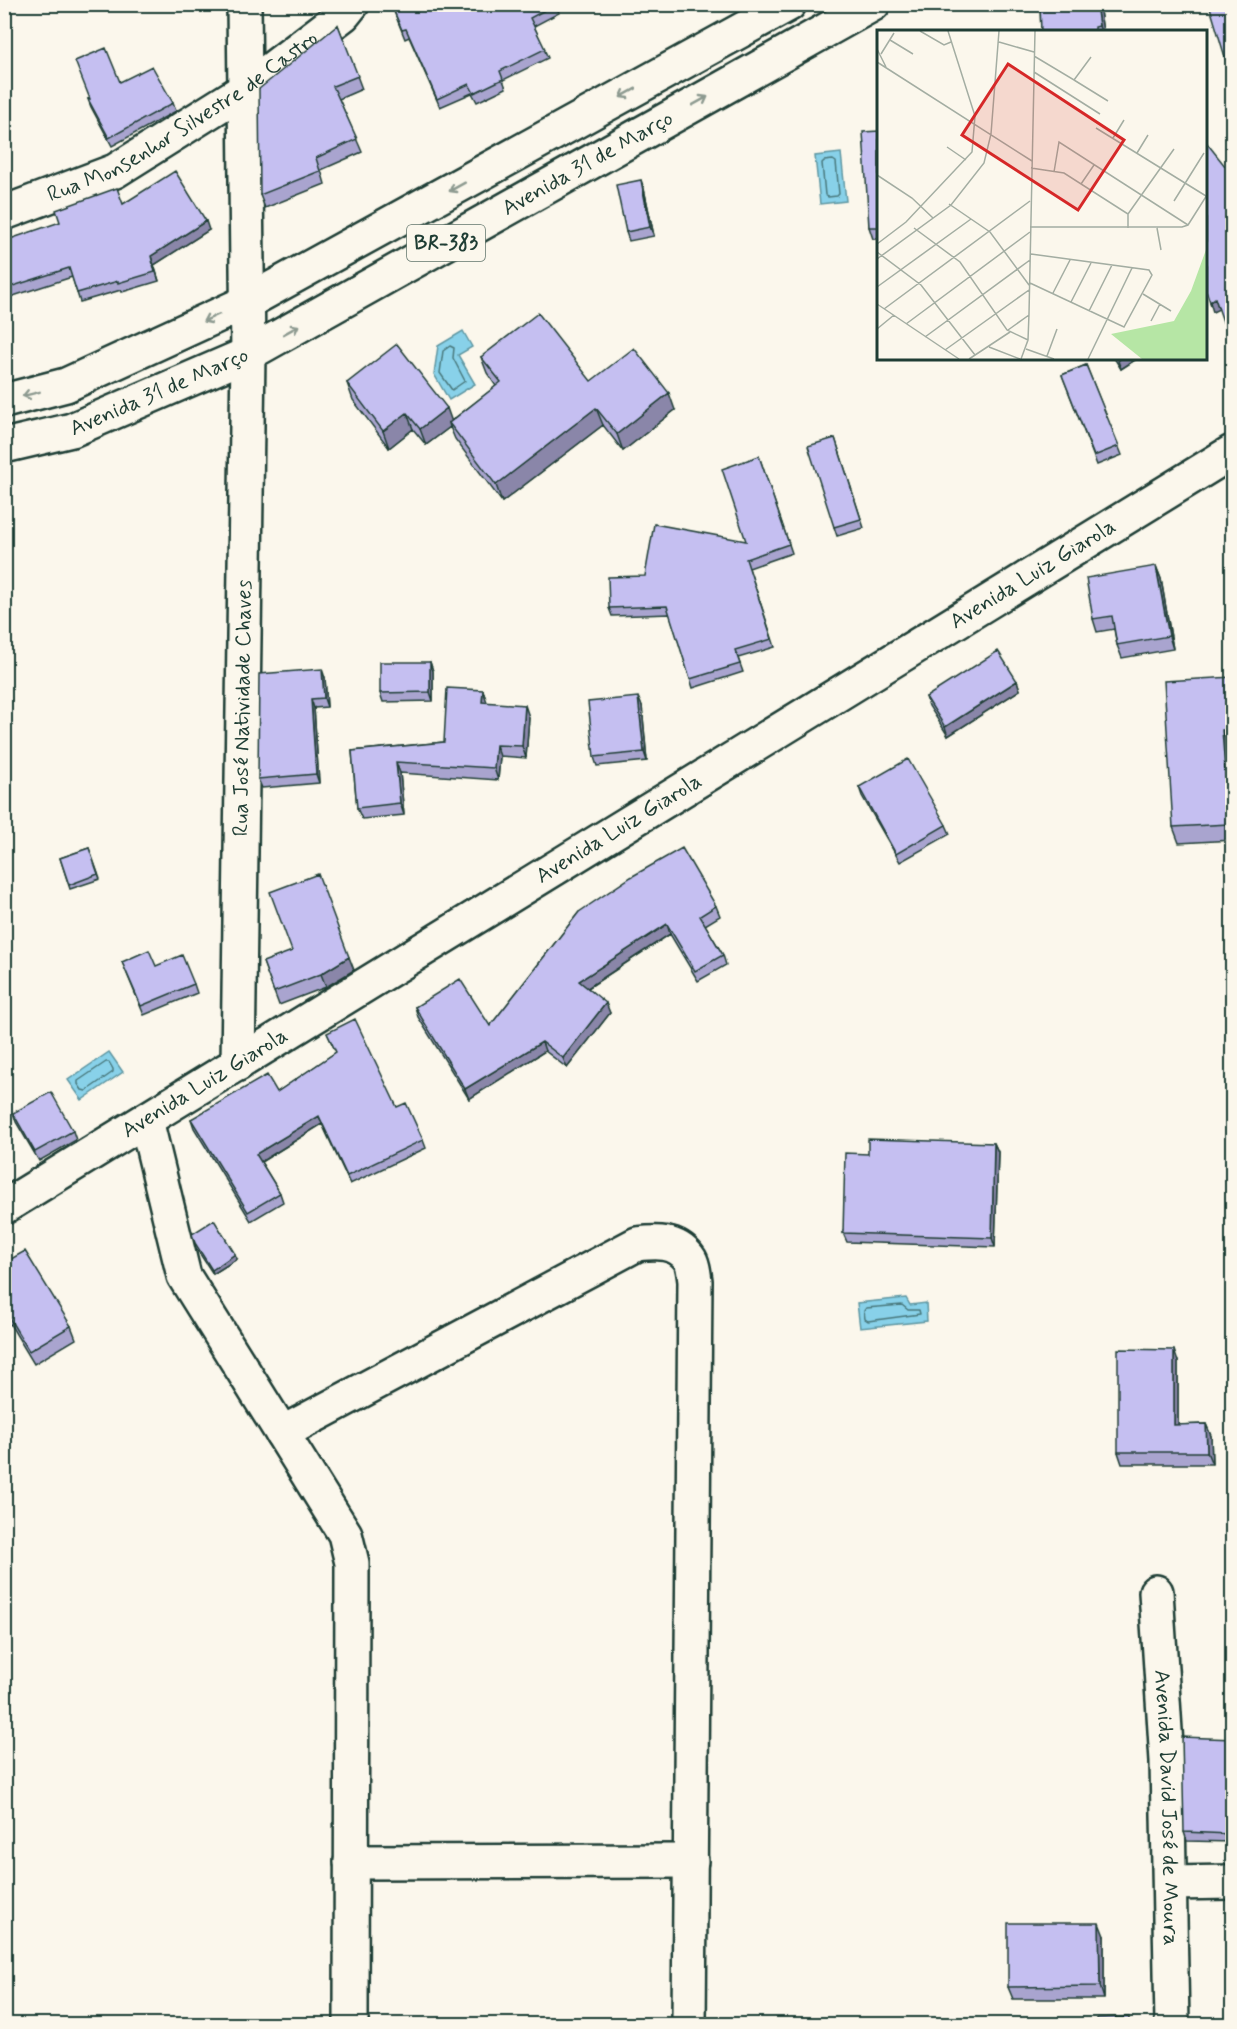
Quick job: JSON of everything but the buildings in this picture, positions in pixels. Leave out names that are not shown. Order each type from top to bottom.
[{"type":"street","name":"Rua José Natividade Chaves","points":[[238,1064],[248,354],[244,4]]},
{"type":"street","name":"Rua Monsenhor Silvestre de Castro","points":[[4,213],[115,171],[244,90],[344,14],[352,4]]},
{"type":"street","name":"Avenida 31 de Março","points":[[4,401],[66,385],[247,302],[789,4]]},
{"type":"street","name":"Avenida 31 de Março","points":[[4,446],[72,430],[248,354],[873,4]]},
{"type":"street","points":[[757,22],[781,56]]},
{"type":"street","name":"Avenida Luiz Giarola","points":[[4,1207],[1233,452]]},
{"type":"street","points":[[146,1120],[184,1276],[345,1534],[352,1563],[351,2025]]},
{"type":"street","points":[[282,1433],[637,1244],[662,1242],[676,1246],[690,1258],[695,1281],[689,2025]]},
{"type":"street","name":"Avenida David José de Moura","points":[[1156,1592],[1167,1761],[1172,2025]]},
{"type":"street","points":[[351,1862],[691,1861]]},
{"type":"street","points":[[1170,1883],[1233,1882]]},
{"type":"water","points":[[841,153],[846,201],[820,204],[815,156]]},
{"type":"water","points":[[463,331],[472,347],[458,355],[475,384],[449,400],[434,374],[438,346]]},
{"type":"water","points":[[109,1052],[123,1072],[82,1100],[68,1080]]},
{"type":"water","points":[[906,1298],[910,1305],[926,1303],[927,1321],[860,1328],[857,1303]]}]
